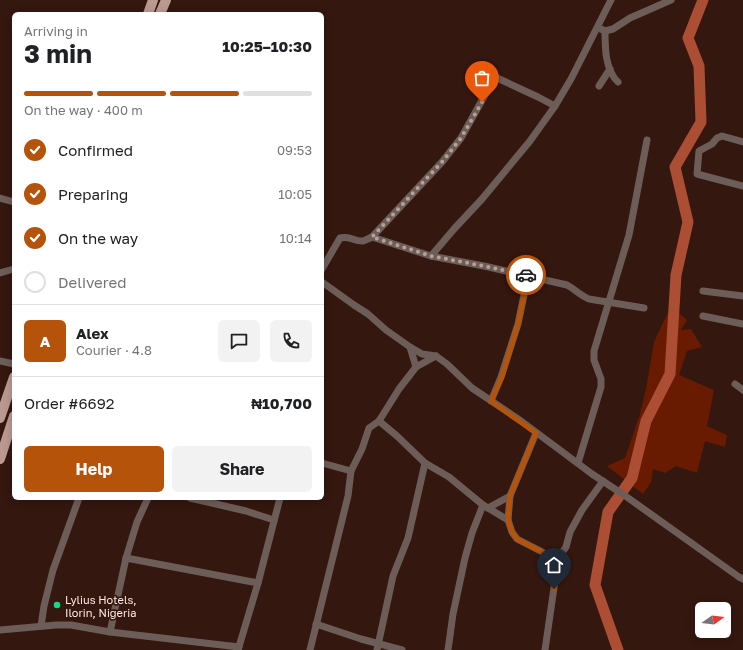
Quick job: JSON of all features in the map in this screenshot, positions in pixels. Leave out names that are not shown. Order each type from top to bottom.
[{"type":"main road","points":[[149,12],[153,0]]},
{"type":"main road","points":[[161,12],[166,0]]},
{"type":"main road","points":[[0,418],[12,383]]},
{"type":"main road","points":[[0,459],[12,422]]},
{"type":"street","points":[[431,256],[482,199],[530,141],[555,106],[571,79],[611,0]]},
{"type":"street","points":[[597,28],[605,31],[612,29],[630,18],[671,0]]},
{"type":"street","points":[[605,31],[605,47],[610,70],[618,82]]},
{"type":"street","points":[[599,86],[610,70]]},
{"type":"street","points":[[324,266],[340,238],[349,237],[363,241],[372,237],[442,162],[461,138],[496,77],[555,106]]},
{"type":"street","points":[[743,142],[722,136],[717,138],[712,144],[699,151],[697,174],[743,186]]},
{"type":"street","points":[[578,464],[601,387],[601,379],[594,360],[594,351],[629,235],[647,140]]},
{"type":"street","points":[[0,198],[12,201]]},
{"type":"street","points":[[372,237],[431,256],[484,266],[567,285],[581,296],[590,299],[644,308]]},
{"type":"street","points":[[0,274],[12,270]]},
{"type":"street","points":[[491,401],[502,377],[516,330],[528,276]]},
{"type":"street","points":[[324,283],[368,314],[386,330],[410,347],[422,354],[436,356],[447,364],[472,388],[602,481],[742,577]]},
{"type":"street","points":[[703,291],[743,296]]},
{"type":"street","points":[[703,316],[743,324]]},
{"type":"street","points":[[410,347],[416,367]]},
{"type":"street","points":[[310,650],[346,502],[351,471],[362,449],[365,437],[369,428],[378,421],[399,389],[416,367],[436,356]]},
{"type":"street","points":[[0,361],[12,364]]},
{"type":"street","points":[[736,384],[743,390]]},
{"type":"street","points":[[378,421],[397,436],[425,463],[449,477],[486,506],[508,520]]},
{"type":"street","points":[[536,433],[510,496],[508,520],[512,532],[517,539],[558,560]]},
{"type":"street","points":[[378,647],[393,576],[408,538],[425,463]]},
{"type":"street","points":[[324,464],[351,471]]},
{"type":"street","points":[[545,650],[558,560],[566,547],[573,526],[602,481]]},
{"type":"street","points":[[448,650],[453,614],[472,533],[486,506],[510,496]]},
{"type":"street","points":[[41,626],[44,606],[53,570],[78,500]]},
{"type":"street","points":[[110,632],[126,558],[147,500]]},
{"type":"street","points":[[199,500],[246,511],[274,520]]},
{"type":"street","points":[[0,630],[71,625],[110,632],[239,648],[279,500]]},
{"type":"street","points":[[126,558],[258,583]]},
{"type":"street","points":[[316,624],[378,647],[402,650]]},
{"type":"shaded area","points":[[671,306],[687,320],[681,330],[691,329],[702,347],[687,351],[679,375],[714,390],[707,426],[727,435],[725,447],[705,441],[697,473],[676,466],[665,473],[653,469],[651,482],[643,494],[607,466],[625,458],[640,414],[654,342]]},
{"type":"waterway","points":[[618,650],[595,585],[608,512],[632,478],[646,421],[670,374],[676,275],[688,222],[675,167],[701,122],[699,66],[688,38],[703,0]]},
{"type":"way so far","points":[[482,102],[461,138],[442,162],[372,237],[431,256],[526,275]]},
{"type":"place","name":"Lylius Hotels, Ilorin, Nigeria","points":[[57,605]]},
{"type":"route","points":[[526,275],[528,276],[518,324],[502,377],[491,401],[536,433],[510,496],[508,520],[512,532],[517,539],[558,560],[554,589]]}]
